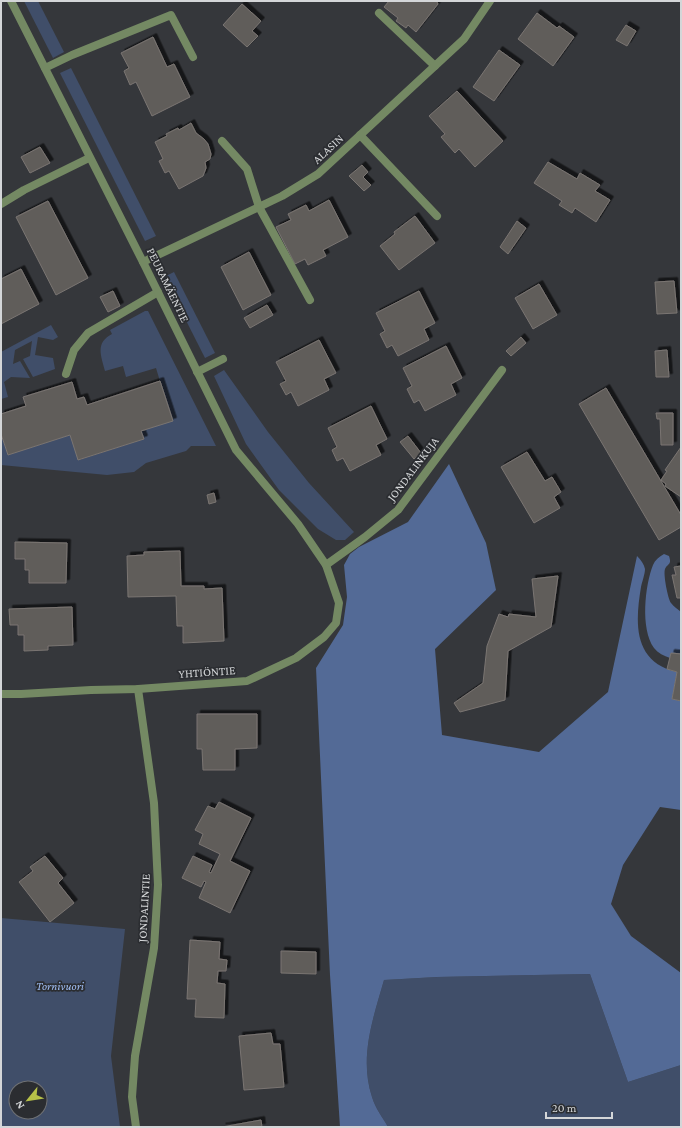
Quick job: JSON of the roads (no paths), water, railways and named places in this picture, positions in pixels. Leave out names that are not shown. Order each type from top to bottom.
[{"type":"street","name":"PEURAMÄENTIE","points":[[11,1],[236,450],[298,524],[326,565]]},
{"type":"street","name":"ALASIN","points":[[143,262],[282,196],[318,174],[464,39],[490,1]]},
{"type":"street","points":[[378,13],[435,66]]},
{"type":"street","points":[[45,68],[72,55],[171,15],[193,57]]},
{"type":"street","points":[[360,136],[437,216]]},
{"type":"street","points":[[222,141],[247,169],[259,207],[310,300]]},
{"type":"street","points":[[1,204],[24,190],[89,158]]},
{"type":"street","points":[[66,374],[74,350],[88,333],[158,292]]},
{"type":"street","points":[[197,372],[223,359]]},
{"type":"street","name":"JONDALINKUJA","points":[[326,565],[365,537],[398,510],[502,370]]},
{"type":"street","name":"YHTIÖNTIE","points":[[1,694],[138,689],[247,681],[296,658],[324,637],[336,622],[339,603],[326,565]]},
{"type":"street","name":"JONDALINTIE","points":[[136,1127],[132,1097],[135,1056],[154,948],[158,885],[154,803],[138,689]]},
{"type":"park label","name":"Tornivuori","points":[[60,986]]}]
